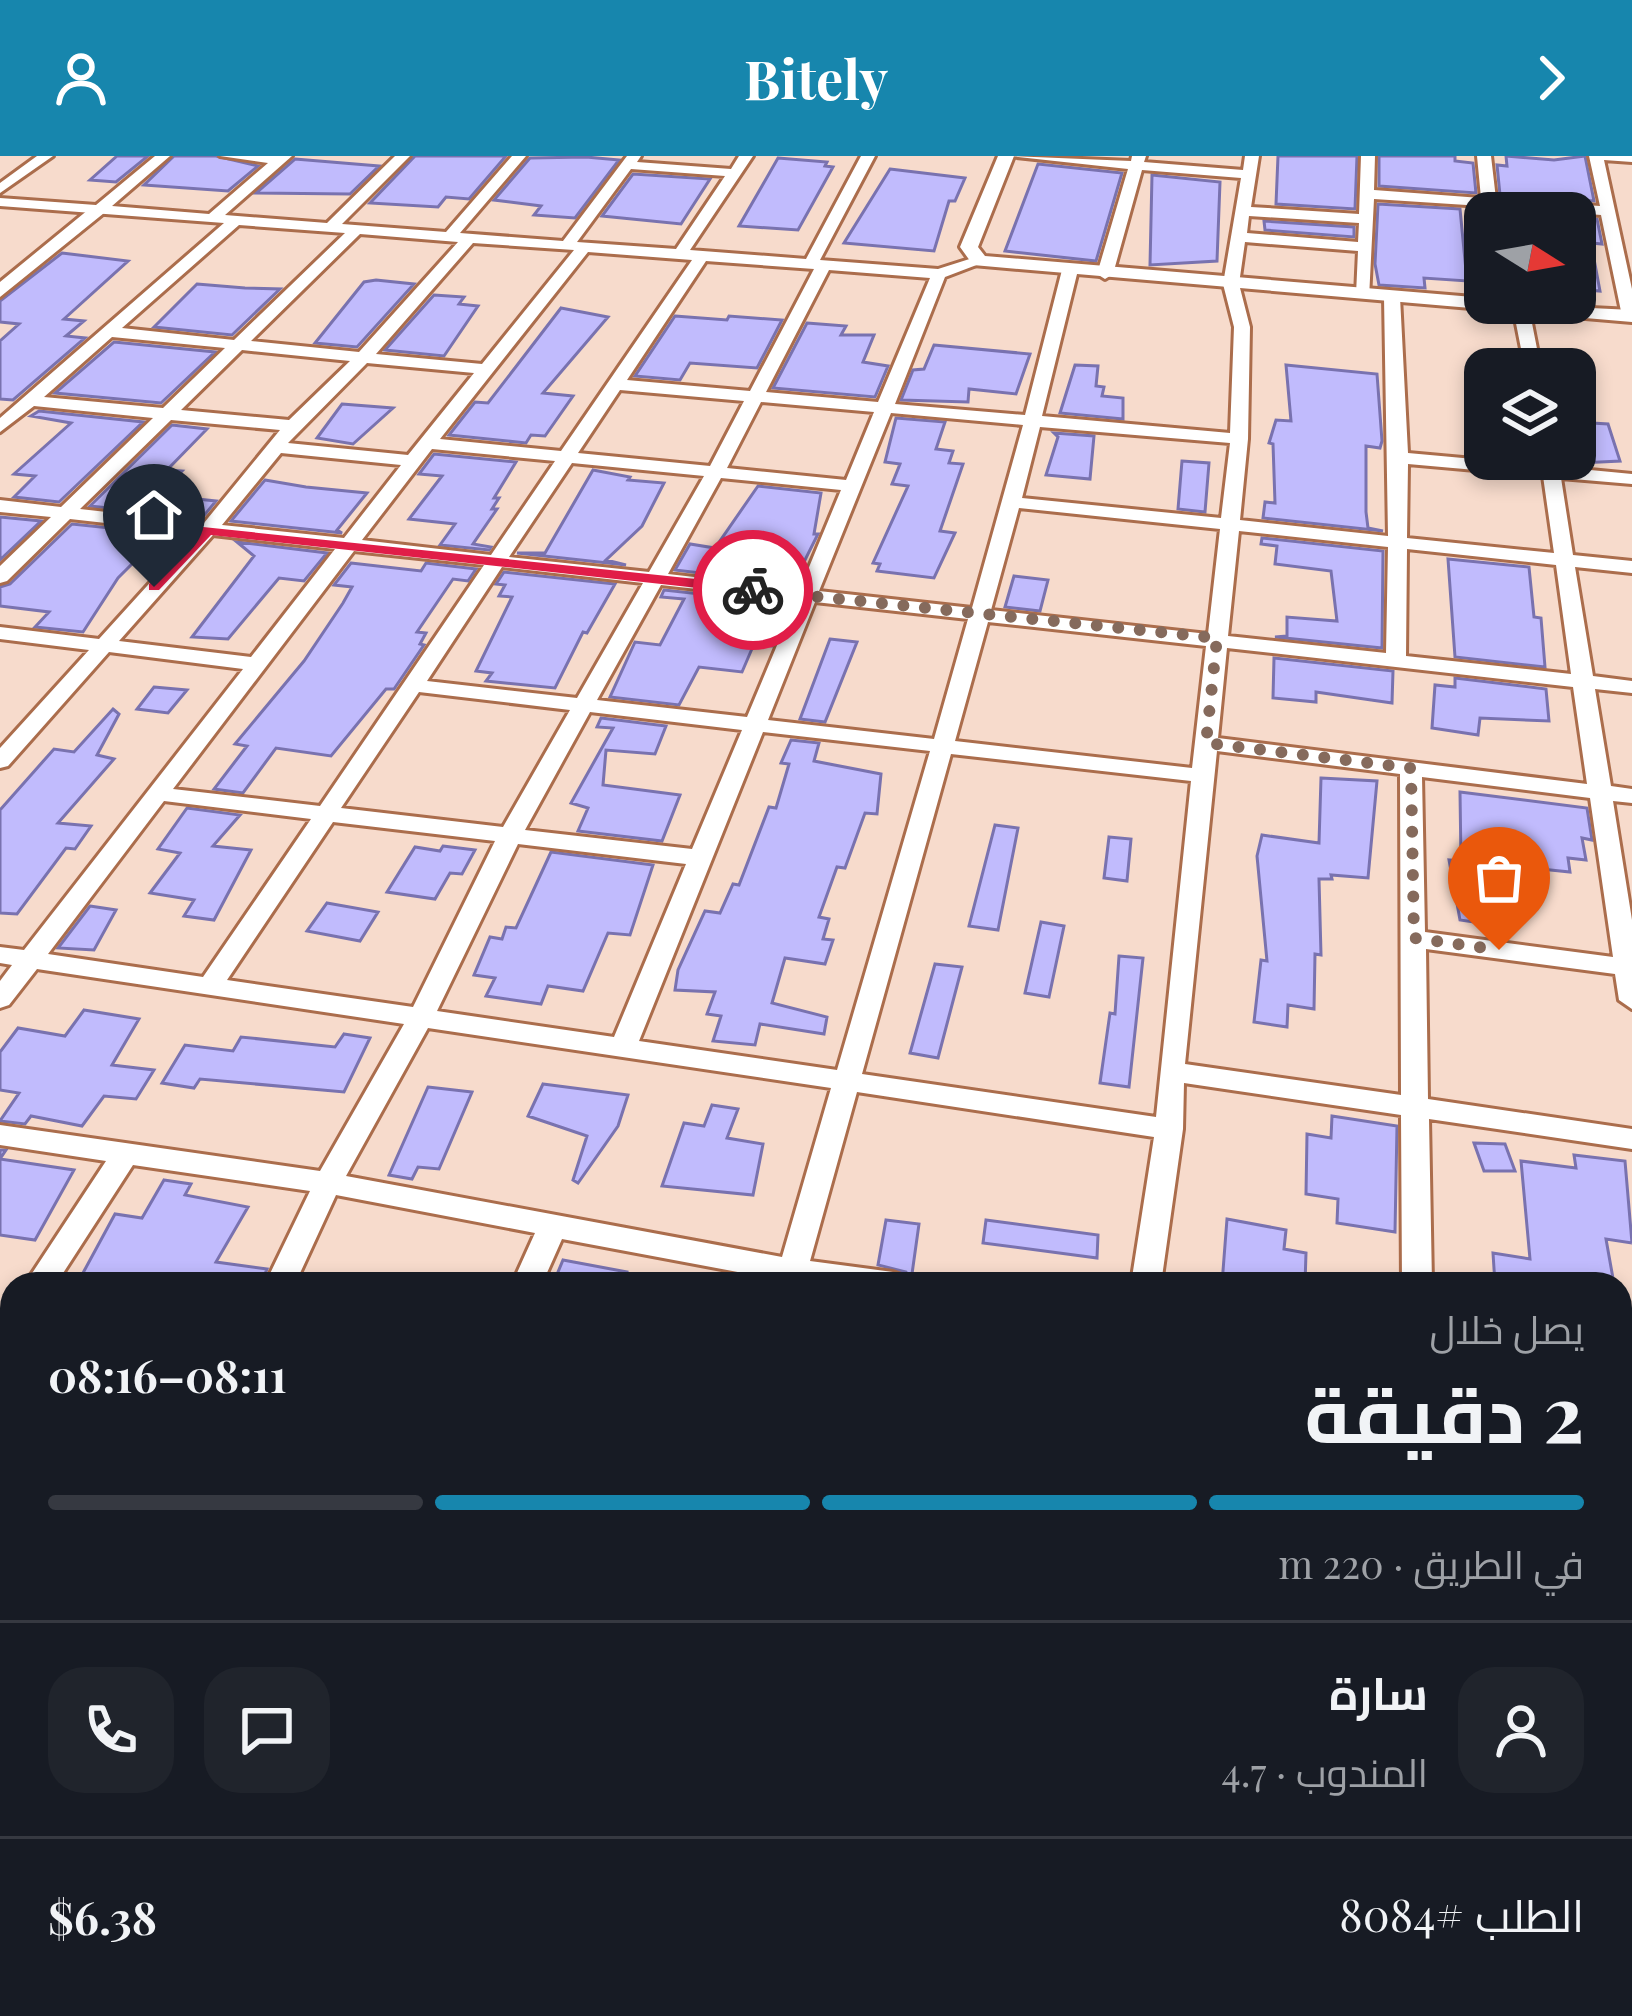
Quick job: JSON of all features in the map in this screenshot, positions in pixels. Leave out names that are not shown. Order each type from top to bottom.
[{"type":"street","points":[[0,189],[46,156]]},
{"type":"street","points":[[0,291],[163,156]]},
{"type":"street","points":[[227,156],[282,158]]},
{"type":"street","points":[[330,228],[403,156]]},
{"type":"street","points":[[0,761],[208,530],[293,426],[362,358],[519,156]]},
{"type":"street","points":[[210,986],[614,385],[746,156]]},
{"type":"street","points":[[286,1272],[328,1183],[422,1015],[510,835],[755,396],[868,156]]},
{"type":"street","points":[[979,261],[969,247],[1011,156],[1138,161],[1250,175]]},
{"type":"street","points":[[1148,1272],[1169,1129],[1171,1071],[1239,440],[1242,327],[1231,284],[1252,156]]},
{"type":"street","points":[[1364,295],[1368,156]]},
{"type":"street","points":[[1484,156],[1488,192]]},
{"type":"street","points":[[1596,313],[1631,316],[1599,156],[1632,158]]},
{"type":"street","points":[[212,219],[282,158]]},
{"type":"street","points":[[0,999],[412,461],[489,370],[631,160],[734,173]]},
{"type":"street","points":[[1106,274],[1138,161]]},
{"type":"street","points":[[1368,194],[1464,205]]},
{"type":"street","points":[[0,202],[939,274],[979,261],[1464,303]]},
{"type":"street","points":[[1244,211],[1366,219]]},
{"type":"street","points":[[1596,211],[1608,211]]},
{"type":"street","points":[[0,427],[235,221]]},
{"type":"street","points":[[0,578],[356,230]]},
{"type":"street","points":[[1239,237],[1366,247]]},
{"type":"street","points":[[1614,239],[1632,240]]},
{"type":"street","points":[[792,1272],[1012,502],[1070,270]]},
{"type":"street","points":[[623,1047],[939,274]]},
{"type":"street","points":[[1392,297],[1400,542],[1396,659]]},
{"type":"street","points":[[109,332],[489,370]]},
{"type":"street","points":[[614,385],[1239,440]]},
{"type":"street","points":[[0,403],[293,426]]},
{"type":"street","points":[[428,443],[852,486]]},
{"type":"street","points":[[277,447],[412,461]]},
{"type":"street","points":[[1399,458],[1464,461]]},
{"type":"street","points":[[1596,473],[1632,479]]},
{"type":"street","points":[[1554,480],[1632,1000]]},
{"type":"street","points":[[1012,502],[1632,567]]},
{"type":"street","points":[[0,506],[1632,687]]},
{"type":"street","points":[[0,633],[256,664]]},
{"type":"street","points":[[409,685],[1202,776]]},
{"type":"street","points":[[1206,743],[1632,796]]},
{"type":"street","points":[[1411,768],[1417,1272]]},
{"type":"street","points":[[159,794],[701,858]]},
{"type":"street","points":[[1414,938],[1630,968]]},
{"type":"street","points":[[0,955],[1169,1129]]},
{"type":"street","points":[[1171,1071],[1632,1138]]},
{"type":"street","points":[[0,1136],[328,1183],[767,1272]]},
{"type":"street","points":[[48,1272],[125,1155]]},
{"type":"street","points":[[532,1272],[552,1228]]},
{"type":"building","points":[[117,156],[148,156],[116,182],[90,180]]},
{"type":"building","points":[[174,156],[216,156],[258,166],[228,191],[144,185]]},
{"type":"building","points":[[415,156],[506,156],[469,199],[446,197],[438,207],[370,203]]},
{"type":"building","points":[[1278,156],[1357,156],[1355,209],[1276,204]]},
{"type":"building","points":[[1379,156],[1455,156],[1455,161],[1473,163],[1476,192],[1464,192],[1379,186]]},
{"type":"building","points":[[1506,156],[1554,160],[1585,156],[1592,192],[1500,192],[1497,165],[1507,166]]},
{"type":"building","points":[[530,158],[619,160],[575,218],[534,215],[541,206],[494,200]]},
{"type":"building","points":[[778,158],[827,162],[825,166],[833,167],[798,230],[739,226]]},
{"type":"building","points":[[295,159],[379,166],[350,194],[256,193]]},
{"type":"building","points":[[1038,164],[1122,173],[1096,261],[1005,251]]},
{"type":"building","points":[[890,169],[965,178],[955,201],[949,201],[934,251],[844,243]]},
{"type":"building","points":[[633,174],[710,179],[681,224],[602,216]]},
{"type":"building","points":[[1152,175],[1220,182],[1217,261],[1150,265]]},
{"type":"building","points":[[1378,204],[1460,209],[1464,281],[1424,278],[1425,288],[1379,285],[1375,264]]},
{"type":"building","points":[[1264,221],[1354,227],[1354,237],[1265,230]]},
{"type":"building","points":[[62,253],[128,261],[64,319],[84,321],[66,336],[85,338],[13,400],[0,399],[0,341],[19,324],[0,322],[0,301]]},
{"type":"building","points":[[364,282],[414,284],[357,347],[315,343]]},
{"type":"building","points":[[197,284],[280,289],[232,335],[154,327]]},
{"type":"building","points":[[434,295],[464,297],[459,304],[478,306],[444,356],[385,350]]},
{"type":"building","points":[[561,308],[608,317],[543,393],[573,396],[545,436],[531,435],[526,443],[449,435],[475,402],[488,403]]},
{"type":"building","points":[[675,316],[782,320],[757,368],[690,363],[680,380],[635,376]]},
{"type":"building","points":[[807,323],[846,326],[841,335],[874,335],[863,362],[888,366],[875,397],[773,388]]},
{"type":"building","points":[[114,342],[215,352],[161,403],[55,393]]},
{"type":"building","points":[[934,345],[1030,354],[1016,394],[969,389],[968,402],[901,400],[913,370],[924,369]]},
{"type":"building","points":[[1075,365],[1098,366],[1096,386],[1104,387],[1102,396],[1123,398],[1123,419],[1060,413]]},
{"type":"building","points":[[1286,365],[1377,374],[1382,441],[1380,448],[1366,446],[1366,512],[1368,528],[1383,531],[1263,518],[1265,502],[1275,503],[1273,444],[1269,443],[1276,420],[1291,421]]},
{"type":"building","points":[[342,404],[393,408],[353,444],[317,438]]},
{"type":"building","points":[[39,411],[143,422],[59,502],[14,497],[35,476],[14,474],[71,423],[31,416]]},
{"type":"building","points":[[896,418],[945,422],[936,449],[953,451],[949,463],[963,464],[940,531],[955,533],[934,578],[877,571],[880,564],[873,563],[908,486],[892,484],[900,464],[885,462]]},
{"type":"building","points":[[1596,423],[1608,424],[1620,461],[1596,462]]},
{"type":"building","points":[[172,425],[207,429],[167,470],[182,471],[159,495],[216,501],[202,518],[90,506]]},
{"type":"building","points":[[1054,433],[1094,436],[1090,479],[1046,475],[1058,437]]},
{"type":"building","points":[[434,454],[516,462],[494,498],[499,498],[492,509],[497,509],[473,544],[491,547],[489,550],[440,545],[455,524],[409,519],[442,476],[419,474]]},
{"type":"building","points":[[1182,461],[1209,463],[1205,512],[1178,509]]},
{"type":"building","points":[[593,470],[664,483],[642,526],[606,560],[626,565],[517,553],[545,553]]},
{"type":"building","points":[[265,480],[367,493],[337,530],[342,533],[231,521]]},
{"type":"building","points":[[758,486],[821,493],[814,534],[818,534],[793,584],[675,570],[690,544],[715,548]]},
{"type":"building","points":[[0,517],[41,521],[0,560]]},
{"type":"building","points":[[72,524],[186,536],[172,552],[147,549],[118,578],[83,632],[35,627],[49,612],[0,606],[0,587],[10,584]]},
{"type":"building","points":[[1262,538],[1383,551],[1382,648],[1275,637],[1287,636],[1287,617],[1337,621],[1331,571],[1275,564],[1277,546],[1261,544]]},
{"type":"building","points":[[237,542],[327,553],[304,581],[279,578],[228,639],[192,637],[254,556]]},
{"type":"building","points":[[1448,559],[1529,567],[1534,617],[1541,618],[1545,667],[1455,657]]},
{"type":"building","points":[[351,563],[421,571],[426,563],[476,569],[468,581],[453,579],[417,632],[426,633],[420,644],[424,645],[394,689],[386,689],[331,756],[276,748],[243,793],[214,789],[247,746],[235,744],[304,661],[343,603],[352,587],[334,585]]},
{"type":"building","points":[[504,572],[615,584],[587,633],[583,632],[555,688],[486,681],[492,673],[476,671],[512,597],[499,596],[505,585],[496,584]]},
{"type":"building","points":[[1014,576],[1048,580],[1040,611],[1005,607]]},
{"type":"building","points":[[664,590],[790,604],[772,646],[754,644],[742,672],[699,667],[679,705],[610,697],[635,642],[660,645],[684,599],[661,597]]},
{"type":"building","points":[[830,639],[857,642],[825,722],[800,719]]},
{"type":"building","points":[[1274,658],[1393,671],[1392,703],[1316,692],[1316,702],[1273,698]]},
{"type":"building","points":[[1455,678],[1546,689],[1549,721],[1480,718],[1478,735],[1432,728],[1435,685],[1455,687]]},
{"type":"building","points":[[154,687],[187,690],[168,713],[137,709]]},
{"type":"building","points":[[113,709],[119,714],[97,755],[114,759],[58,823],[91,826],[75,849],[66,848],[17,914],[0,913],[0,810],[54,749],[74,752]]},
{"type":"building","points":[[601,718],[666,726],[655,754],[606,750],[603,785],[680,795],[662,841],[578,831],[588,808],[571,803],[613,728],[597,727]]},
{"type":"building","points":[[791,740],[819,743],[814,761],[881,774],[877,814],[865,813],[845,868],[837,867],[819,917],[829,919],[823,939],[833,940],[825,964],[785,958],[772,1003],[827,1017],[824,1034],[760,1024],[755,1045],[713,1041],[721,1016],[707,1014],[715,992],[675,990],[678,970],[705,911],[720,913],[733,884],[739,885],[769,807],[776,808],[789,764],[781,763]]},
{"type":"building","points":[[1321,778],[1377,781],[1368,878],[1331,875],[1332,879],[1319,879],[1321,955],[1315,954],[1314,1009],[1288,1005],[1287,1027],[1254,1022],[1261,960],[1267,961],[1257,856],[1262,835],[1319,843]]},
{"type":"building","points":[[1460,792],[1587,808],[1592,840],[1582,838],[1586,860],[1568,858],[1570,872],[1502,865],[1503,883],[1491,881],[1494,925],[1460,920],[1449,860],[1461,861]]},
{"type":"building","points":[[187,808],[240,815],[213,846],[251,850],[214,920],[184,916],[194,900],[150,893],[180,853],[158,849]]},
{"type":"building","points":[[995,825],[1018,828],[998,930],[969,926]]},
{"type":"building","points":[[1109,837],[1131,839],[1127,881],[1104,878]]},
{"type":"building","points":[[443,846],[475,850],[462,874],[450,873],[435,899],[387,892],[415,847],[440,851]]},
{"type":"building","points":[[551,852],[653,865],[630,935],[608,933],[583,991],[548,986],[541,1004],[486,996],[495,978],[474,975],[490,937],[502,939],[506,927],[516,928]]},
{"type":"building","points":[[327,903],[378,912],[360,941],[307,931]]},
{"type":"building","points":[[90,906],[116,910],[94,950],[58,948]]},
{"type":"building","points":[[1041,922],[1064,926],[1049,997],[1025,993]]},
{"type":"building","points":[[1119,956],[1143,958],[1129,1087],[1100,1083],[1110,1013],[1115,1014]]},
{"type":"building","points":[[935,964],[962,967],[938,1058],[910,1053]]},
{"type":"building","points":[[84,1010],[139,1019],[112,1065],[154,1070],[136,1099],[104,1096],[82,1126],[31,1116],[25,1124],[0,1121],[19,1093],[0,1090],[0,1052],[18,1028],[65,1036]]},
{"type":"building","points":[[344,1034],[370,1038],[344,1092],[200,1079],[194,1088],[162,1083],[185,1045],[233,1051],[241,1037],[335,1047]]},
{"type":"building","points":[[543,1084],[628,1095],[618,1126],[578,1183],[573,1180],[587,1136],[528,1116]]},
{"type":"building","points":[[428,1087],[472,1092],[439,1169],[418,1167],[412,1179],[389,1175]]},
{"type":"building","points":[[712,1105],[738,1109],[727,1138],[763,1144],[753,1195],[662,1186],[684,1123],[704,1126]]},
{"type":"building","points":[[1332,1116],[1397,1126],[1395,1232],[1337,1223],[1338,1199],[1306,1194],[1307,1134],[1331,1138]]},
{"type":"building","points":[[1474,1143],[1505,1144],[1515,1171],[1484,1171]]},
{"type":"building","points":[[1574,1155],[1625,1161],[1632,1243],[1606,1239],[1612,1272],[1494,1272],[1493,1253],[1530,1259],[1521,1161],[1576,1168]]},
{"type":"building","points":[[0,1159],[74,1170],[35,1240],[0,1235]]},
{"type":"building","points":[[164,1180],[191,1184],[185,1195],[248,1207],[216,1262],[266,1272],[84,1272],[115,1214],[142,1218]]},
{"type":"building","points":[[1227,1219],[1286,1230],[1284,1249],[1306,1253],[1305,1272],[1223,1272]]},
{"type":"building","points":[[886,1220],[919,1224],[912,1272],[878,1265]]},
{"type":"building","points":[[986,1220],[1098,1235],[1097,1258],[983,1243]]},
{"type":"building","points":[[563,1260],[627,1272],[558,1272]]},
{"type":"way so far","points":[[753,590],[1217,638],[1206,743],[1411,768],[1414,938],[1499,950]]},
{"type":"route","points":[[154,587],[208,530],[753,590]]}]
